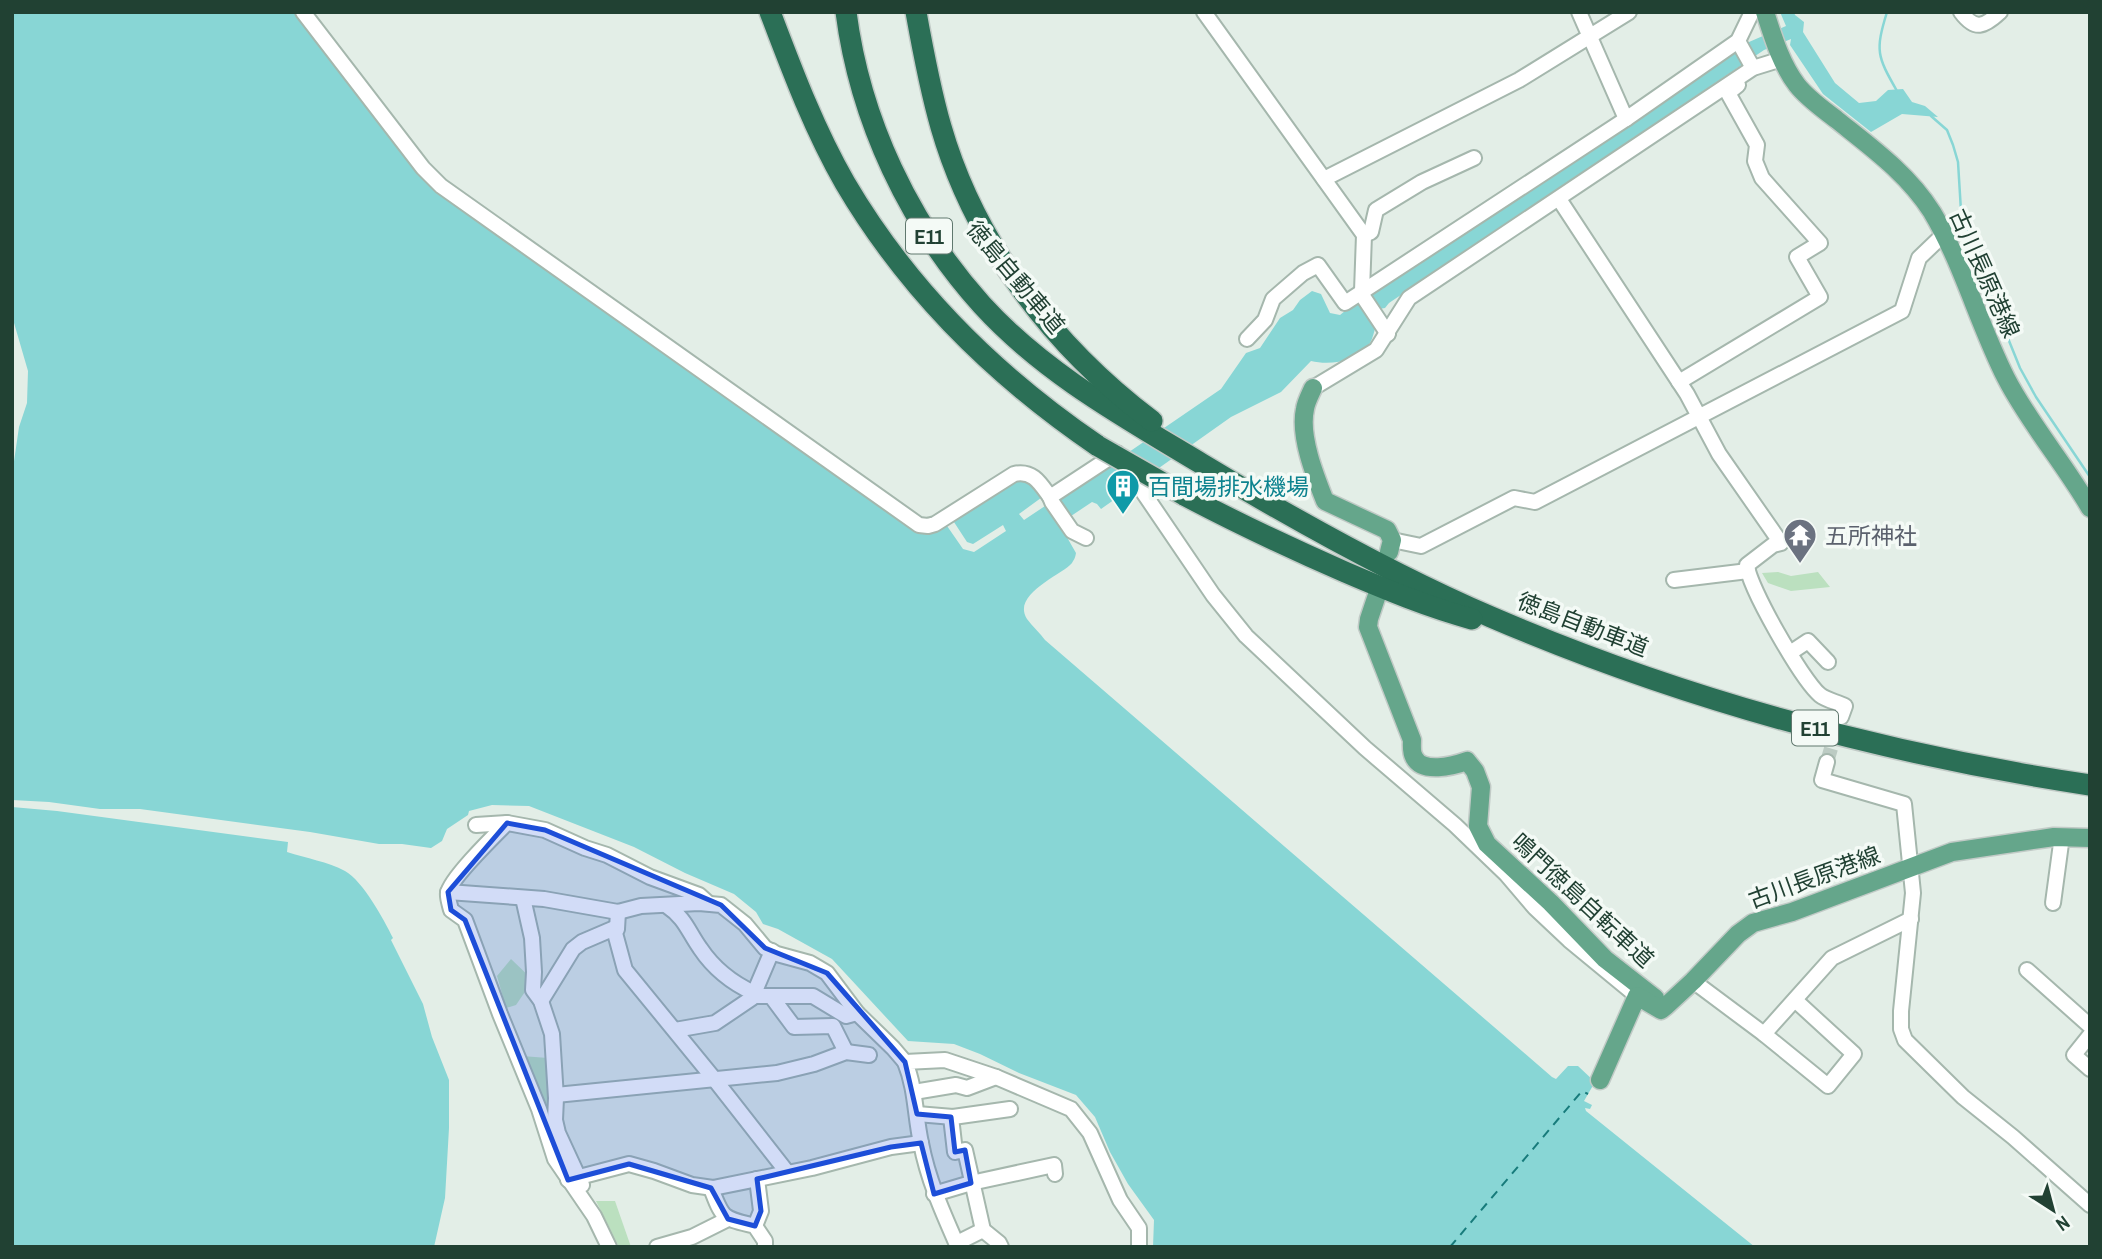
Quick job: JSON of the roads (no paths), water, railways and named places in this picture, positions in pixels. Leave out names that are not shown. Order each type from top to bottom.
[{"type":"highway","points":[[770,12],[804,99],[829,152],[865,215],[914,283],[989,362],[1037,403],[1108,450],[1184,495],[1300,552],[1432,608],[1548,640]]},
{"type":"highway","name":"徳島自動車道","points":[[846,12],[854,58],[872,119],[894,174],[931,239],[969,290],[1013,335],[1064,378],[1100,402],[1129,412],[1216,472],[1337,541],[1437,592],[1548,640],[1686,689],[1859,740],[1948,761],[2090,785]]},
{"type":"highway","name":"徳島自動車道","points":[[858,12],[882,108],[906,166],[937,222],[954,249],[1003,308],[1045,353],[1100,402]]},
{"type":"highway","points":[[916,12],[941,129],[958,176],[981,225],[1015,281],[1036,309],[1129,412]]},
{"type":"main road","name":"古川長原港線","points":[[1767,18],[1787,71],[1811,99],[1891,164],[1932,212],[2006,379],[2090,508]]},
{"type":"main road","points":[[1313,388],[1305,407],[1303,426],[1325,501],[1387,530],[1391,546]]},
{"type":"main road","name":"鳴門徳島自転車道","points":[[1377,595],[1368,627],[1412,740],[1415,760],[1423,766],[1444,767],[1467,761],[1475,771],[1481,788],[1478,826],[1486,844],[1551,903],[1605,959],[1666,1006]]},
{"type":"main road","name":"古川長原港線","points":[[1666,1006],[1738,934],[1753,923],[1792,912],[1952,852],[2062,836],[2090,838]]},
{"type":"main road","points":[[1600,1080],[1637,996],[1661,1010],[1666,1006]]},
{"type":"street","points":[[303,12],[423,168],[441,186],[909,520],[919,525],[935,524],[1006,479],[1022,472],[1037,478],[1072,531],[1086,538]]},
{"type":"street","points":[[1204,12],[1364,235],[1363,294],[1387,332]]},
{"type":"street","points":[[1579,12],[1626,118]]},
{"type":"street","points":[[1324,179],[1519,80],[1629,12]]},
{"type":"street","points":[[1247,339],[1265,320],[1273,299],[1303,272],[1318,265],[1345,303],[1363,294],[1739,42],[1752,12]]},
{"type":"street","points":[[1961,12],[1966,20],[1976,26],[1984,25],[2000,12]]},
{"type":"street","points":[[1679,382],[1820,297],[1797,257],[1820,243],[1762,178],[1755,161],[1757,145],[1728,93],[1746,78],[1750,68],[1739,42]]},
{"type":"street","points":[[1313,388],[1376,350],[1409,298],[1750,68],[1780,54]]},
{"type":"street","points":[[1364,235],[1371,232],[1376,210],[1422,182],[1474,158]]},
{"type":"street","points":[[1559,199],[1679,382],[1719,454],[1781,543],[1773,545],[1747,565],[1748,570],[1799,668],[1820,696],[1845,705],[1841,717]]},
{"type":"street","points":[[1391,546],[1421,546],[1514,498],[1535,502],[1902,311],[1919,258],[1943,235]]},
{"type":"street","points":[[1051,499],[1108,450]]},
{"type":"street","points":[[1141,489],[1213,595],[1246,636],[1366,748],[1455,825],[1569,940],[1637,996]]},
{"type":"street","points":[[1674,580],[1748,570]]},
{"type":"street","points":[[1790,653],[1808,641],[1828,662]]},
{"type":"street","points":[[1827,762],[1822,779],[1904,804],[1913,893],[1901,1011],[1901,1028],[1905,1040],[1963,1097],[2090,1205]]},
{"type":"street","points":[[506,823],[453,883],[448,892],[451,910],[465,920],[539,1109],[555,1158],[573,1179]]},
{"type":"street","points":[[475,825],[506,823],[545,830],[607,855],[650,877],[699,895],[708,904]]},
{"type":"street","points":[[2053,903],[2062,836]]},
{"type":"street","points":[[448,892],[544,899],[618,912],[641,906],[699,902],[721,905],[745,924],[765,948],[810,963],[827,973],[857,1013],[894,1048],[905,1062],[914,1091],[921,1143],[934,1194],[958,1245],[983,1230]]},
{"type":"street","points":[[523,898],[532,938],[533,990],[541,1001],[552,1034],[555,1120],[558,1133],[573,1179],[612,1245]]},
{"type":"street","points":[[667,906],[679,914],[708,959],[736,985],[754,995],[813,996],[846,1016],[857,1013]]},
{"type":"street","points":[[618,912],[615,933],[625,970],[787,1172]]},
{"type":"street","points":[[1763,1034],[1832,958],[1911,919]]},
{"type":"street","points":[[541,1001],[573,949],[582,942],[617,928]]},
{"type":"street","points":[[674,1030],[715,1023],[752,998],[772,951]]},
{"type":"street","points":[[2027,970],[2090,1026]]},
{"type":"street","points":[[1693,981],[1828,1086],[1854,1054],[1795,1000]]},
{"type":"street","points":[[771,996],[794,1027],[833,1026],[846,1052]]},
{"type":"street","points":[[2090,1035],[2074,1055],[2090,1069]]},
{"type":"street","points":[[556,1095],[777,1073],[814,1064],[846,1052],[869,1055]]},
{"type":"street","points":[[905,1062],[945,1060],[996,1077],[1071,1109],[1090,1133],[1120,1200],[1139,1228],[1139,1247]]},
{"type":"street","points":[[914,1091],[956,1085],[967,1088],[996,1077]]},
{"type":"street","points":[[917,1114],[951,1117],[1010,1108]]},
{"type":"street","points":[[951,1117],[955,1152],[965,1150],[983,1230],[999,1243],[1000,1247]]},
{"type":"street","points":[[573,1179],[629,1164],[692,1185],[711,1188],[891,1147],[921,1143]]},
{"type":"street","points":[[934,1194],[1054,1165],[1055,1174]]},
{"type":"street","points":[[755,1226],[761,1211],[757,1179]]},
{"type":"street","points":[[711,1188],[718,1207],[728,1219],[755,1226],[765,1241],[765,1247]]},
{"type":"street","points":[[657,1247],[692,1237],[728,1219]]},
{"type":"water","points":[[12,12],[295,12],[435,189],[905,523],[945,523],[963,549],[974,552],[1006,531],[1003,525],[973,544],[967,542],[952,519],[1018,476],[1025,477],[1045,495],[1019,514],[1024,520],[1048,504],[1076,553],[1067,568],[1040,586],[1026,601],[1024,610],[1027,619],[1045,640],[1552,1077],[1556,1079],[1568,1066],[1578,1066],[1595,1082],[1584,1101],[1592,1105],[1590,1109],[1585,1108],[1586,1111],[1755,1247],[1153,1247],[1154,1220],[1128,1184],[1095,1117],[1076,1095],[954,1044],[908,1041],[832,959],[778,929],[763,924],[756,912],[734,894],[634,847],[529,806],[492,805],[469,811],[468,815],[447,829],[442,841],[431,848],[379,844],[140,809],[100,809],[12,800],[12,475],[19,427],[27,403],[28,371],[12,316]]},
{"type":"water","points":[[1780,12],[1794,12],[1804,22],[1803,32],[1835,83],[1859,103],[1876,101],[1888,90],[1903,89],[1912,102],[1925,106],[1938,117],[1902,114],[1871,132],[1823,94],[1790,45],[1791,39],[1764,50],[1385,308],[1367,311],[1376,326],[1370,343],[1359,354],[1344,361],[1311,361],[1281,392],[1231,417],[1101,509],[1092,502],[1068,518],[1056,502],[1221,389],[1246,353],[1260,348],[1280,318],[1293,310],[1300,300],[1312,291],[1321,294],[1330,313],[1340,315],[1376,286],[1692,82],[1749,42],[1786,26]]},
{"type":"water","points":[[12,807],[288,842],[287,852],[345,871],[359,883],[393,938],[391,940],[423,1004],[432,1037],[449,1080],[445,1198],[434,1247],[12,1247]]},
{"type":"waterway","points":[[1887,12],[1880,53],[1897,91]]},
{"type":"waterway","points":[[1931,116],[1947,130],[1953,145],[1958,162],[1964,221],[1979,254],[1982,274],[2020,368],[2036,397],[2090,477]]},
{"type":"tunnel","points":[[1827,762],[1838,725]]},
{"type":"place","name":"百間場排水機場","points":[[1123,516]]},
{"type":"place","name":"五所神社","points":[[1800,565]]}]
